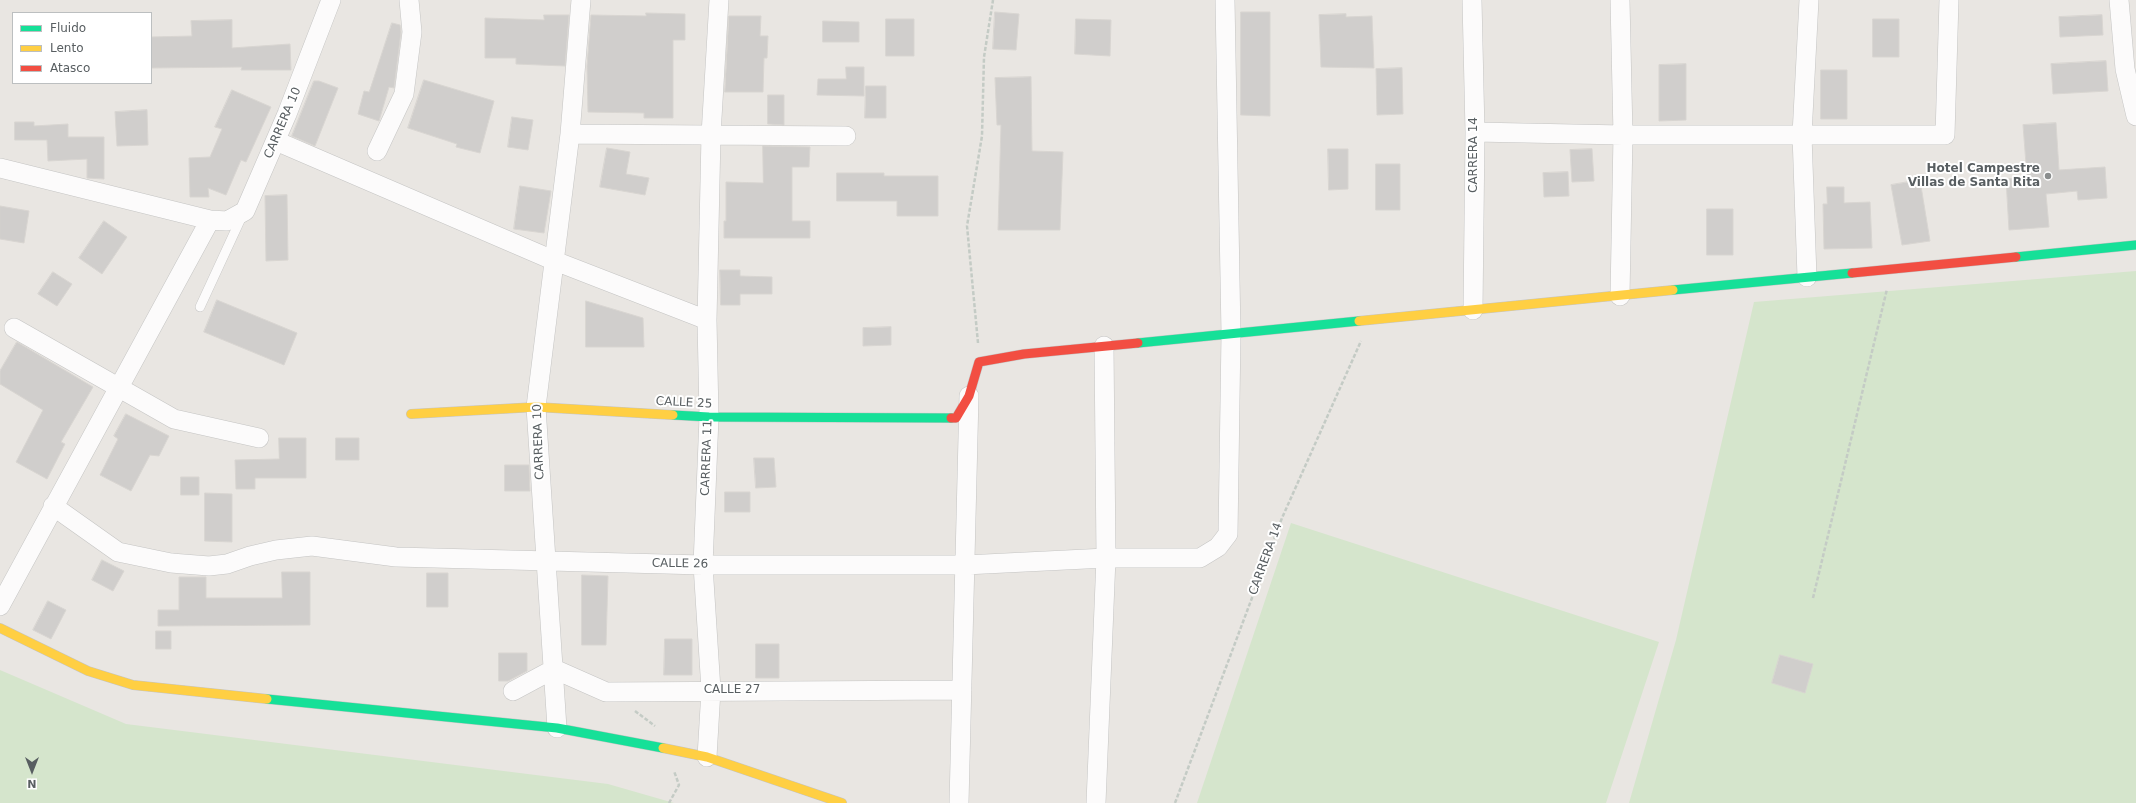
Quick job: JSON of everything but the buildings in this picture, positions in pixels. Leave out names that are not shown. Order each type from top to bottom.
[{"type":"street","name":"CARRERA 10","points":[[245,211],[276,141],[332,0]]},
{"type":"street","points":[[377,151],[404,94],[412,32],[409,0]]},
{"type":"street","name":"CARRERA 10","points":[[557,728],[536,407],[570,134],[581,0]]},
{"type":"street","name":"CARRERA 11","points":[[707,757],[711,690],[703,565],[709,417],[707,320],[711,135],[719,0]]},
{"type":"street","name":"CALLE 26","points":[[53,506],[118,552],[171,564],[209,566],[227,564],[250,556],[276,550],[312,546],[396,556],[703,565],[965,565],[1106,558],[1200,558],[1218,547],[1228,534],[1231,334],[1225,0]]},
{"type":"street","name":"CARRERA 14","points":[[1472,0],[1475,132],[1473,310]]},
{"type":"street","points":[[1620,0],[1623,135],[1620,296]]},
{"type":"street","points":[[1806,277],[1802,135],[1809,0]]},
{"type":"street","points":[[1475,132],[1623,135],[1946,135],[1949,0]]},
{"type":"street","points":[[2119,0],[2125,69],[2136,116]]},
{"type":"street","points":[[570,134],[846,136]]},
{"type":"street","points":[[276,141],[554,261],[707,320]]},
{"type":"street","points":[[0,168],[210,220],[227,221],[245,211]]},
{"type":"street","points":[[0,606],[53,506],[120,388],[210,220]]},
{"type":"street","points":[[959,803],[969,396],[979,362],[1024,354],[2136,245]]},
{"type":"street","points":[[14,328],[174,418],[259,438]]},
{"type":"street","points":[[1096,803],[1106,558],[1104,346]]},
{"type":"street","name":"CALLE 25","points":[[411,414],[536,407],[709,417],[956,418],[969,396]]},
{"type":"street","points":[[0,628],[88,671],[133,685],[557,728],[707,757],[842,803]]},
{"type":"street","points":[[513,691],[554,668]]},
{"type":"street","name":"CALLE 27","points":[[554,668],[606,692],[711,690],[962,690]]},
{"type":"lane","points":[[200,307],[245,211]]},
{"type":"path","points":[[979,362],[966,226],[982,136],[984,57],[993,0]]},
{"type":"path","points":[[1813,598],[1892,269]]},
{"type":"path","name":"CARRERA 14","points":[[1175,803],[1282,518],[1370,320]]},
{"type":"green space","points":[[2136,271],[2136,803],[1629,803],[1676,640],[1754,302]]},
{"type":"green space","points":[[1291,523],[1659,642],[1606,803],[1197,803]]},
{"type":"green space","points":[[0,670],[126,724],[608,784],[674,803],[0,803]]},
{"type":"traffic: fast","points":[[2016,257],[2136,245]]},
{"type":"traffic: fast","points":[[1673,290],[1852,273]]},
{"type":"traffic: fast","points":[[1138,343],[1359,321]]},
{"type":"traffic: fast","points":[[673,415],[709,417],[951,418]]},
{"type":"traffic: fast","points":[[267,699],[557,728],[663,748]]},
{"type":"traffic: slow","points":[[1359,321],[1673,290]]},
{"type":"traffic: slow","points":[[411,414],[536,407],[673,415]]},
{"type":"traffic: slow","points":[[0,628],[88,671],[133,685],[267,699]]},
{"type":"traffic: slow","points":[[663,748],[707,757],[842,803]]},
{"type":"traffic: jam","points":[[1852,273],[2016,257]]},
{"type":"traffic: jam","points":[[951,418],[956,418],[969,396],[979,362],[1024,354],[1138,343]]},
{"type":"place","name":"Hotel Campestre Villas de Santa Rita","points":[[2048,176]]}]
